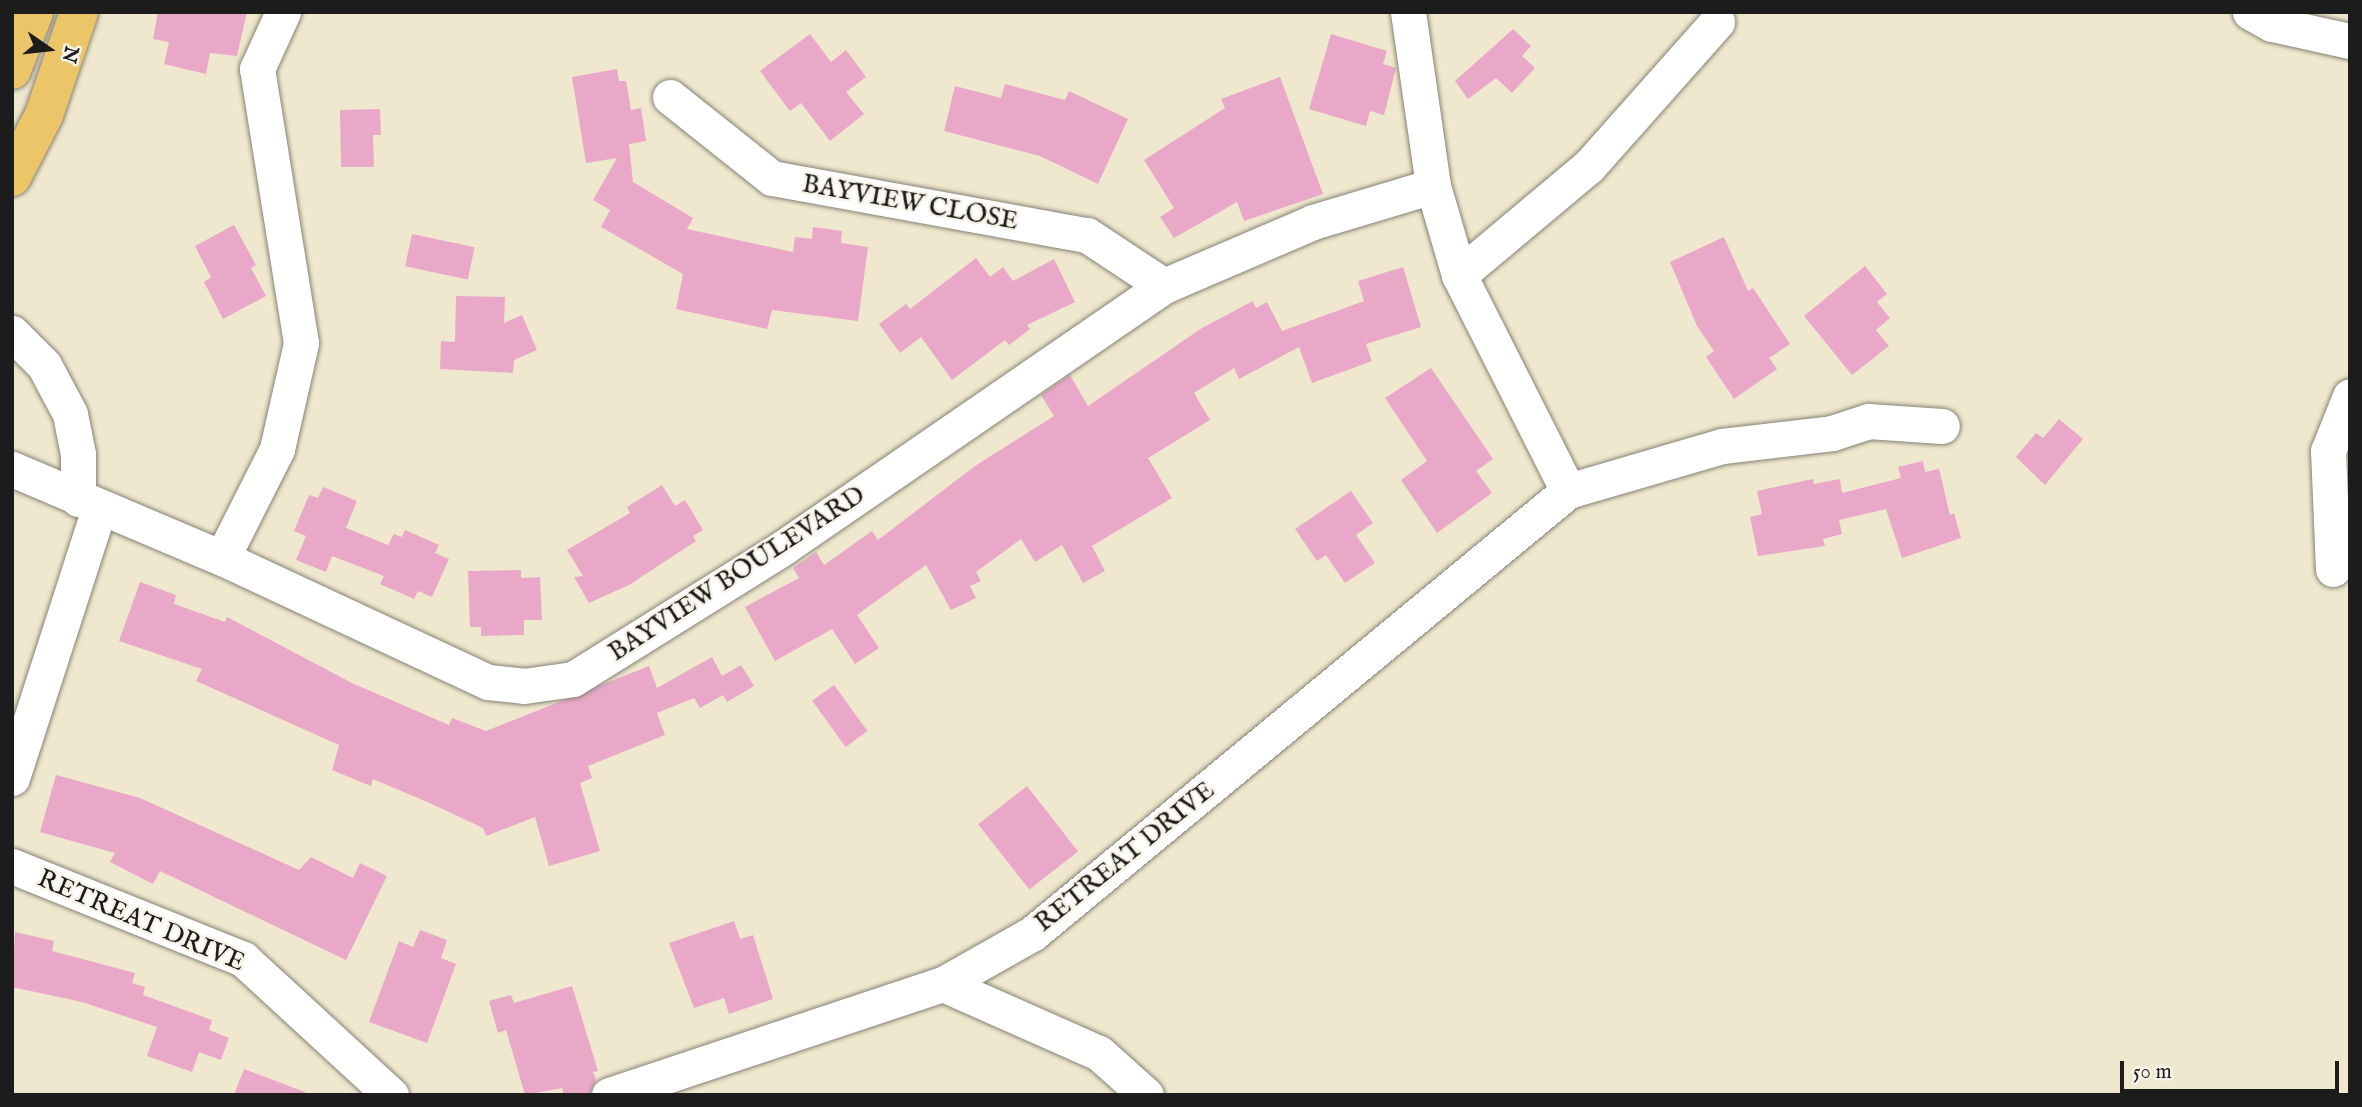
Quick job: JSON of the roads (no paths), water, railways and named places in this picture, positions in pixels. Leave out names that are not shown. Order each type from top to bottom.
[{"type":"highway","points":[[12,70],[34,12]]},
{"type":"highway","points":[[12,177],[44,115],[79,12]]},
{"type":"street","points":[[222,558],[277,449],[301,343],[257,69],[283,12]]},
{"type":"street","points":[[1408,12],[1433,186],[1459,275],[1567,491],[1722,446],[1832,433],[1868,421],[1942,426]]},
{"type":"street","points":[[2250,12],[2272,24],[2350,41]]},
{"type":"street","points":[[1459,275],[1589,166],[1717,22]]},
{"type":"street","name":"BAYVIEW CLOSE","points":[[670,97],[772,178],[1087,234],[1164,286]]},
{"type":"street","name":"BAYVIEW BOULEVARD","points":[[12,469],[89,504],[222,558],[488,682],[524,685],[573,679],[784,547],[1164,286],[1313,222],[1433,186]]},
{"type":"street","points":[[12,333],[44,365],[70,414],[89,504],[12,778]]},
{"type":"street","points":[[2333,569],[2328,451],[2350,396]]},
{"type":"street","name":"RETREAT DRIVE","points":[[609,1095],[943,984],[1034,933],[1567,491]]},
{"type":"street","name":"RETREAT DRIVE","points":[[12,866],[243,959],[391,1095]]},
{"type":"street","points":[[943,984],[1099,1053],[1146,1095]]}]
